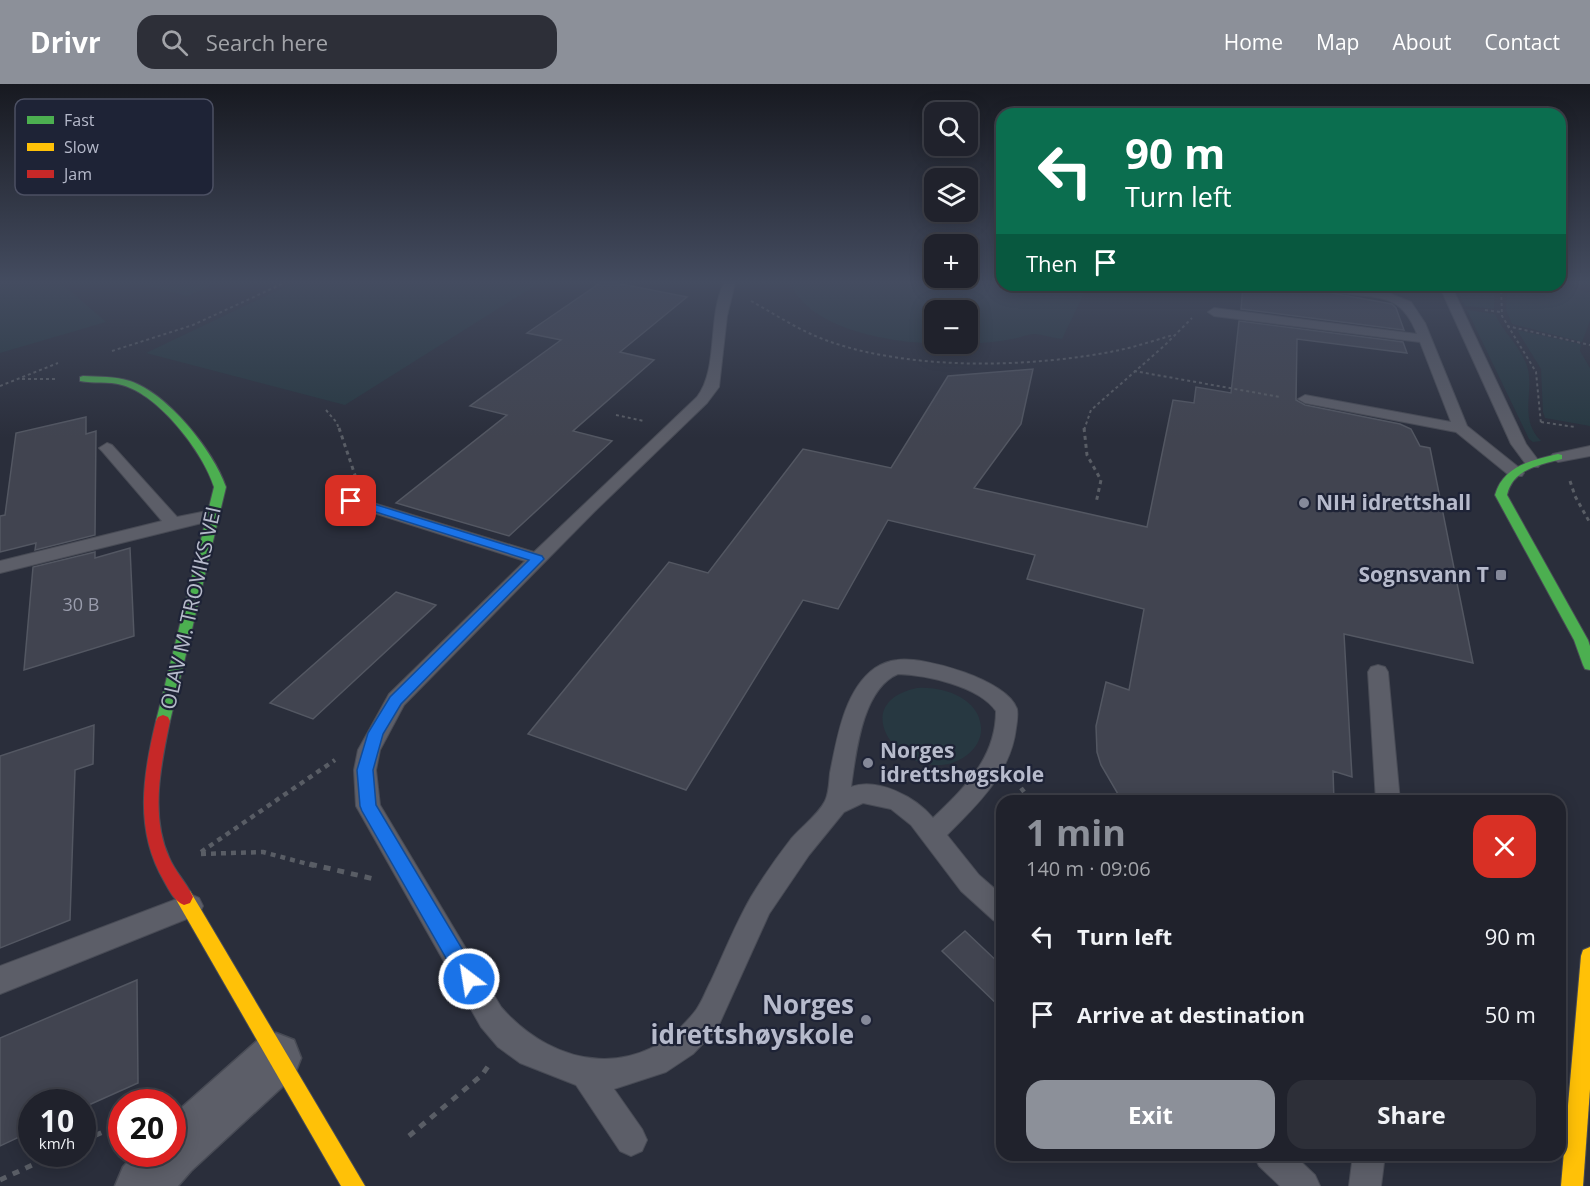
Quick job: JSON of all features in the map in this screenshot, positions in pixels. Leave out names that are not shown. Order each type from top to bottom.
[{"type":"street","name":"OLAV M. TROVIKS VEI","points":[[83,379],[114,380],[132,385],[148,394],[214,469],[220,487],[155,756],[152,802],[153,835],[167,874],[190,906],[276,1058],[354,1186]]},
{"type":"street","points":[[1558,457],[1533,464],[1515,473],[1502,484],[1501,495],[1581,640],[1590,665]]},
{"type":"street","points":[[1572,1186],[1590,956]]},
{"type":"street","points":[[186,1140],[276,1058]]},
{"type":"street","points":[[142,1186],[159,1167]]},
{"type":"lane","points":[[718,334],[712,387],[702,400],[588,508],[396,700],[376,733],[369,750],[365,770],[368,806],[491,1017],[508,1037],[530,1053],[586,1074],[617,1074],[656,1062],[683,1044],[707,1019],[760,906],[800,847],[836,805],[861,793],[898,801],[919,818],[970,883],[996,907]]},
{"type":"lane","points":[[1388,334],[1424,339]]},
{"type":"lane","points":[[1423,334],[1461,428],[1515,473]]},
{"type":"lane","points":[[1468,334],[1522,449],[1533,464]]},
{"type":"lane","points":[[1305,399],[1461,428]]},
{"type":"lane","points":[[107,448],[173,523]]},
{"type":"lane","points":[[1558,457],[1590,451]]},
{"type":"lane","points":[[357,503],[538,559]]},
{"type":"lane","points":[[0,567],[212,515]]},
{"type":"lane","points":[[836,805],[856,709],[873,680],[885,671],[898,667],[921,669],[977,685],[997,698],[1006,709],[1006,729],[1000,751],[981,784],[932,834]]},
{"type":"lane","points":[[1378,672],[1388,795]]},
{"type":"lane","points":[[0,981],[190,906]]},
{"type":"lane","points":[[586,1074],[631,1140]]},
{"type":"lane","points":[[1277,1161],[1304,1186]]},
{"type":"lane","points":[[1365,1186],[1368,1161]]},
{"type":"path","points":[[103,353],[166,334]]},
{"type":"path","points":[[813,334],[830,342],[862,350],[938,362],[1002,364],[1121,349],[1173,335]]},
{"type":"path","points":[[1512,334],[1536,372],[1540,422],[1544,430]]},
{"type":"path","points":[[1544,334],[1590,345]]},
{"type":"path","points":[[1096,503],[1101,480],[1084,449],[1085,421],[1100,399],[1164,346],[1173,335]]},
{"type":"path","points":[[0,386],[67,360]]},
{"type":"path","points":[[1134,371],[1284,397]]},
{"type":"path","points":[[18,379],[83,379]]},
{"type":"path","points":[[326,410],[337,423],[357,503]]},
{"type":"path","points":[[1540,422],[1579,428]]},
{"type":"path","points":[[1568,477],[1575,496],[1590,523]]},
{"type":"path","points":[[338,759],[328,763],[198,855],[263,852],[338,872],[380,880]]},
{"type":"path","points":[[1021,788],[1026,795]]},
{"type":"path","points":[[409,1136],[482,1075]]},
{"type":"path","points":[[0,1180],[28,1167]]},
{"type":"shaded area","points":[[0,334],[64,334],[0,353]]},
{"type":"shaded area","points":[[185,334],[457,334],[345,405],[146,353]]},
{"type":"shaded area","points":[[867,334],[924,334],[924,343]]},
{"type":"shaded area","points":[[978,334],[1032,334],[1029,335],[978,343]]},
{"type":"shaded area","points":[[1037,334],[1064,334],[1062,339]]},
{"type":"shaded area","points":[[1479,334],[1508,334],[1521,352],[1529,375],[1530,423],[1541,441],[1533,442],[1529,439]]},
{"type":"shaded area","points":[[1520,334],[1537,334],[1581,344],[1580,351],[1590,368],[1590,426],[1545,418],[1541,369]]},
{"type":"shaded area","points":[[1553,334],[1585,334],[1582,342]]},
{"type":"shaded area","points":[[917,688],[947,692],[966,701],[974,708],[979,717],[981,731],[978,743],[967,755],[946,764],[926,764],[907,756],[892,743],[884,727],[884,711],[894,697]]},
{"type":"building","points":[[534,334],[641,334],[620,352],[654,360],[573,431],[612,441],[509,536],[396,503],[507,415],[470,406],[561,340]]},
{"type":"building","points":[[1238,334],[1344,334],[1403,342],[1407,353],[1297,339],[1296,400],[1305,405],[1400,424],[1411,429],[1420,446],[1430,448],[1473,663],[1344,634],[1352,777],[1333,771],[1334,795],[1118,795],[1101,765],[1097,752],[1096,726],[1106,682],[1129,690],[1144,609],[1027,579],[1035,555],[888,520],[838,609],[803,600],[686,790],[528,734],[669,562],[708,573],[803,449],[891,468],[948,376],[1033,369],[1021,424],[974,488],[1147,527],[1173,400],[1194,403],[1196,387],[1231,393]]},
{"type":"building","points":[[86,417],[86,434],[96,431],[95,535],[35,550],[36,543],[0,552],[0,516],[5,515],[16,433]]},
{"type":"building","points":[[130,548],[134,636],[24,670],[33,567],[95,552],[95,558]]},
{"type":"building","points":[[396,592],[436,605],[313,719],[270,703]]},
{"type":"building","points":[[94,725],[93,764],[75,770],[70,920],[0,948],[0,756]]},
{"type":"building","points":[[965,931],[996,960],[996,1003],[942,951]]},
{"type":"building","points":[[137,980],[138,1083],[125,1089],[108,1089],[108,1096],[96,1102],[96,1089],[18,1089],[18,1138],[0,1146],[0,1038]]},
{"type":"traffic: fast","points":[[83,379],[122,382],[134,386],[158,403],[198,445],[216,474],[220,487],[163,721]]},
{"type":"traffic: fast","points":[[1558,457],[1522,468],[1508,479],[1501,495],[1581,640],[1590,665]]},
{"type":"traffic: slow","points":[[184,897],[354,1186]]},
{"type":"traffic: slow","points":[[1572,1186],[1590,956]]},
{"type":"traffic: jam","points":[[163,721],[152,782],[151,814],[161,858],[184,897]]},
{"type":"place","name":"NIH idrettshall","points":[[1304,503]]},
{"type":"place","name":"Sognsvann T","points":[[1501,575]]},
{"type":"place","name":"Norges idrettshøgskole","points":[[868,763]]},
{"type":"place","name":"Norges idrettshøyskole","points":[[866,1020]]},
{"type":"route","points":[[351,501],[538,559],[396,700],[376,733],[369,750],[365,770],[368,806],[469,979]]}]
